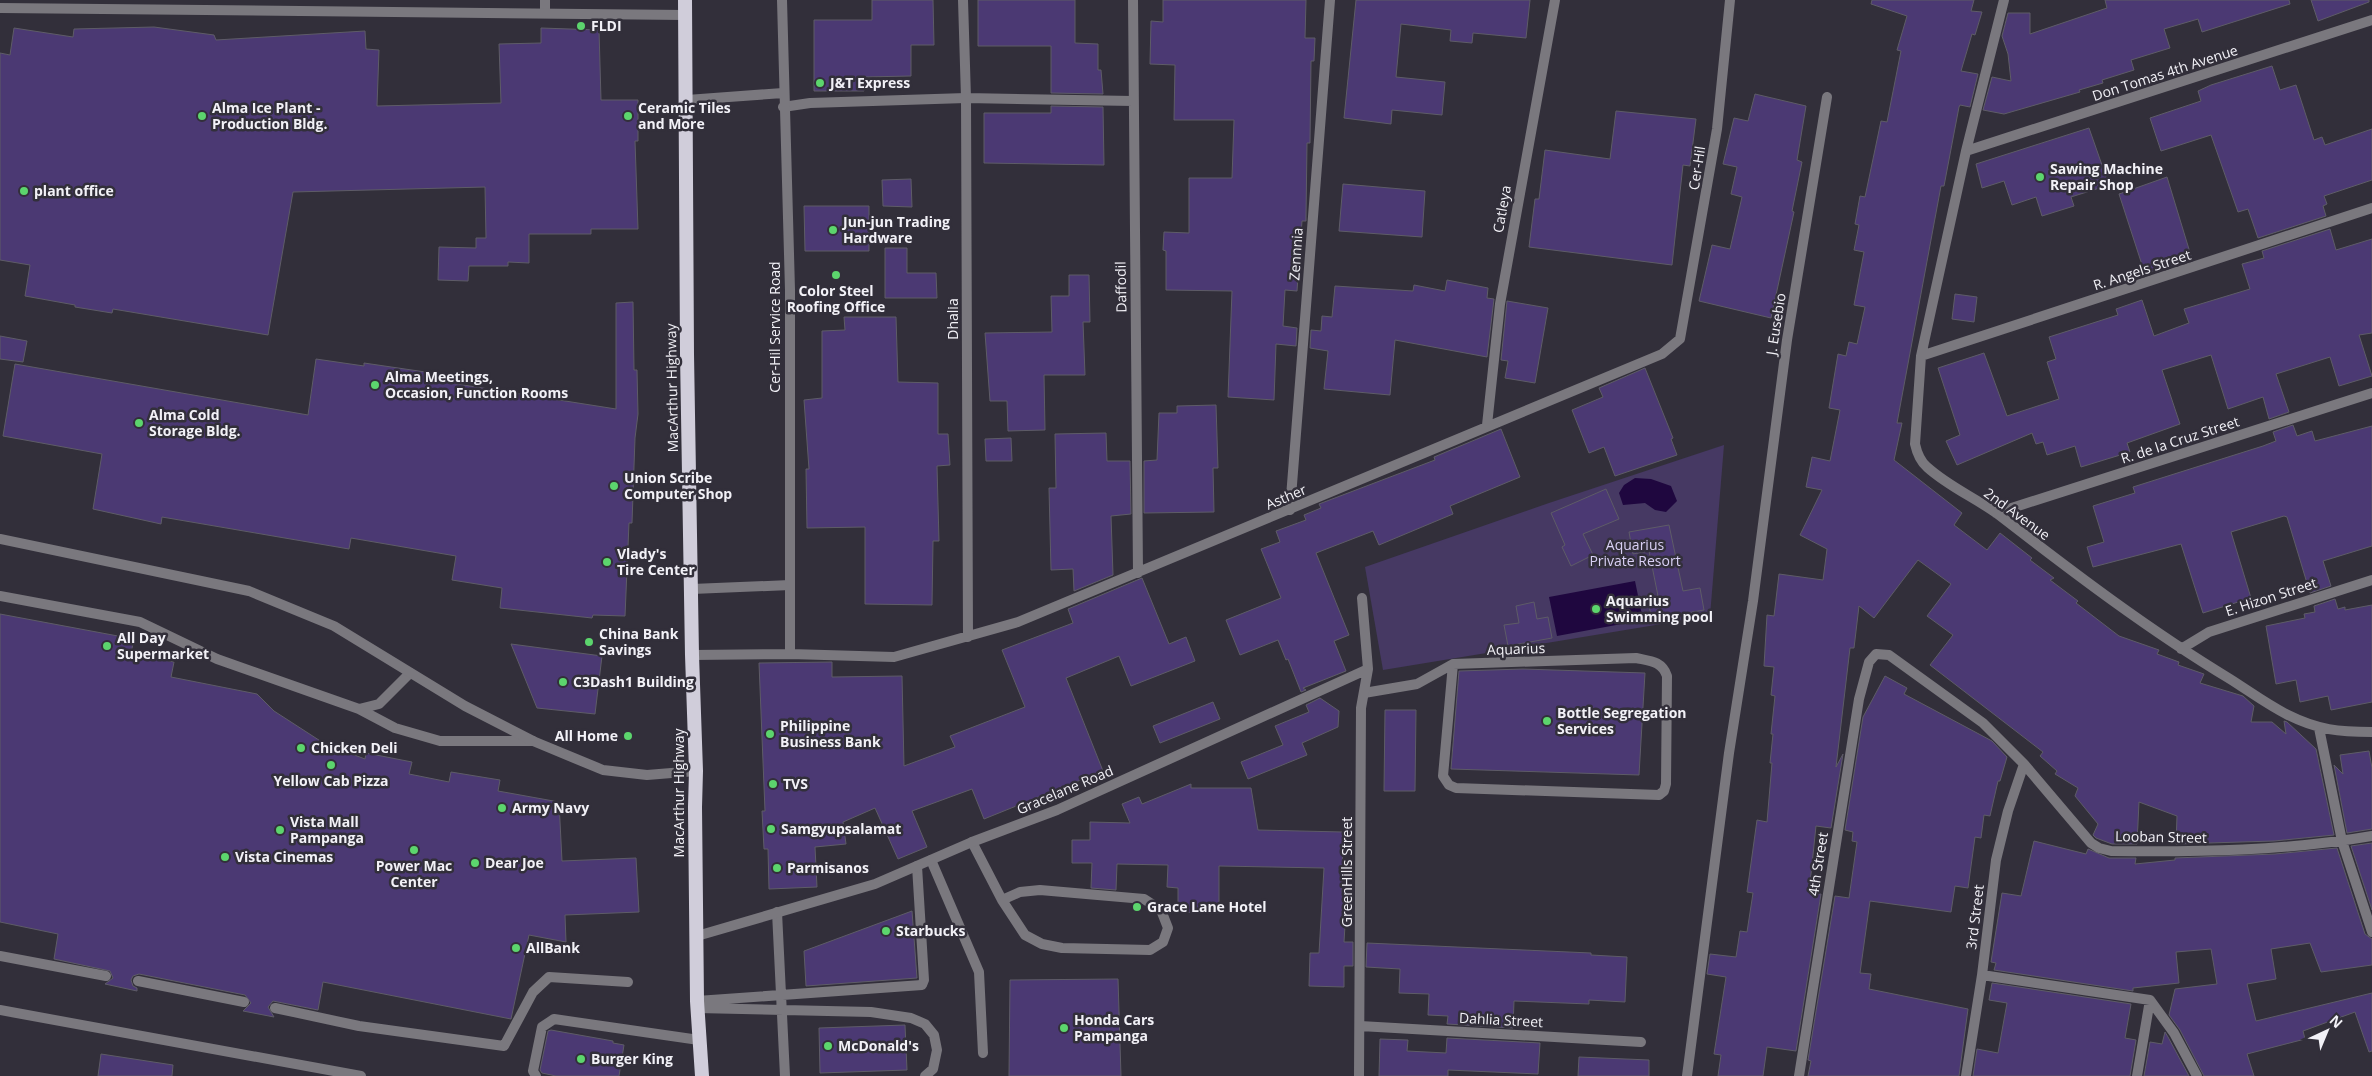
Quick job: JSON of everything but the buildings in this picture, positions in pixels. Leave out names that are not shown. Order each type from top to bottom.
[{"type":"highway","name":"MacArthur Highway","points":[[685,0],[687,100],[686,354],[696,771],[694,807],[697,1005],[702,1076]]},
{"type":"street","points":[[544,0],[545,12]]},
{"type":"street","name":"Cer-Hil Service Road","points":[[782,0],[783,93],[790,290],[790,654]]},
{"type":"street","name":"Dhalia","points":[[963,0],[966,98],[968,637]]},
{"type":"street","name":"Daffodil","points":[[1133,0],[1138,573]]},
{"type":"street","name":"Zennnia","points":[[1290,510],[1330,0]]},
{"type":"street","name":"Catleya","points":[[1487,425],[1500,304],[1555,0]]},
{"type":"street","name":"Cer-Hil","points":[[1680,339],[1717,129],[1730,0]]},
{"type":"street","name":"2nd Avenue","points":[[2004,0],[1966,151],[1921,356],[1915,444],[1918,456],[1925,466],[1943,480],[1996,514],[2078,578],[2181,649],[2287,714],[2319,728],[2342,732],[2372,732]]},
{"type":"street","points":[[0,8],[227,5],[686,15]]},
{"type":"street","name":"Don Tomas 4th Avenue","points":[[1966,151],[2372,20]]},
{"type":"street","points":[[687,100],[783,93]]},
{"type":"street","name":"J. Eusebio","points":[[1687,1076],[1728,753],[1753,600],[1757,556],[1786,340],[1827,97]]},
{"type":"street","points":[[784,107],[810,103],[966,98],[1133,101]]},
{"type":"street","name":"R. Angels Street","points":[[1921,356],[2372,208]]},
{"type":"street","name":"Asther","points":[[692,655],[790,654],[894,657],[1018,622],[1290,510],[1487,425],[1662,354],[1680,339]]},
{"type":"street","name":"R. de la Cruz Street","points":[[1996,514],[2372,393]]},
{"type":"street","points":[[0,539],[249,591],[334,626],[465,706],[533,742],[603,770],[647,775],[696,771]]},
{"type":"street","name":"E. Hizon Street","points":[[2181,649],[2209,632],[2372,580]]},
{"type":"street","points":[[692,589],[790,585]]},
{"type":"street","points":[[0,596],[140,622],[217,659],[359,709],[394,728],[440,741],[533,742]]},
{"type":"street","points":[[1362,598],[1368,669]]},
{"type":"street","name":"Looban Street","points":[[1872,657],[1881,653],[1889,655],[1983,723],[2024,764],[2078,829],[2099,848],[2111,851],[2192,852],[2261,849],[2372,836]]},
{"type":"street","name":"4th Street","points":[[1799,1076],[1859,698],[1872,657]]},
{"type":"street","name":"Aquarius","points":[[1364,693],[1417,684],[1453,664],[1636,658],[1658,663],[1664,668],[1667,676],[1666,784],[1664,791],[1659,795],[1456,788],[1449,785],[1443,776],[1453,664]]},
{"type":"street","name":"GreenHills Street","points":[[1359,1076],[1361,708],[1368,669]]},
{"type":"street","name":"Gracelane Road","points":[[697,936],[875,884],[972,842],[1057,810],[1368,669]]},
{"type":"street","points":[[359,709],[379,704],[410,673]]},
{"type":"street","points":[[2319,728],[2342,841],[2372,932]]},
{"type":"street","name":"3rd Street","points":[[1966,1076],[1982,975],[1996,860],[2008,811],[2024,764]]},
{"type":"street","points":[[972,842],[1002,900],[1024,935],[1042,944],[1062,948],[1150,950],[1163,942],[1168,928],[1161,910],[1144,899],[1040,890],[1020,892],[1002,900]]},
{"type":"street","points":[[931,860],[979,972],[983,1053]]},
{"type":"street","points":[[697,1005],[922,985],[924,980],[917,866]]},
{"type":"street","points":[[778,912],[785,1076]]},
{"type":"street","points":[[0,956],[106,976]]},
{"type":"street","points":[[1982,975],[2150,1000],[2174,1033],[2197,1076]]},
{"type":"street","points":[[276,1008],[359,1026],[504,1046],[533,992],[549,977],[628,982]]},
{"type":"street","points":[[138,981],[244,1002]]},
{"type":"street","points":[[2137,1076],[2150,1000]]},
{"type":"street","points":[[697,1005],[783,1010],[870,1012],[895,1014],[918,1021],[926,1024],[934,1035],[937,1050],[933,1069],[925,1076]]},
{"type":"street","points":[[0,1010],[361,1076]]},
{"type":"street","points":[[536,1076],[533,1071],[537,1043],[542,1027],[554,1019],[699,1040]]},
{"type":"street","name":"Dahlia Street","points":[[1360,1026],[1641,1042]]},
{"type":"green space","name":"Aquarius Private Resort","points":[[1724,445],[1710,616],[1383,670],[1365,567]]},
{"type":"shaded area","points":[[1635,478],[1651,479],[1671,486],[1677,501],[1666,512],[1655,510],[1645,503],[1623,505],[1619,493],[1624,485]]},
{"type":"shaded area","name":"Aquarius Swimming pool","points":[[1635,581],[1643,620],[1557,636],[1549,597]]},
{"type":"place","name":"FLDI","points":[[581,26]]},
{"type":"place","name":"J&T Express","points":[[820,83]]},
{"type":"place","name":"Alma Ice Plant - Production Bldg.","points":[[202,116]]},
{"type":"place","name":"Ceramic Tiles and More","points":[[628,116]]},
{"type":"place","name":"Sawing Machine Repair Shop","points":[[2040,177]]},
{"type":"place","name":"plant office","points":[[24,191]]},
{"type":"place","name":"Jun-jun Trading Hardware","points":[[833,230]]},
{"type":"place","name":"Color Steel Roofing Office","points":[[836,275]]},
{"type":"place","name":"Alma Meetings, Occasion, Function Rooms","points":[[375,385]]},
{"type":"place","name":"Alma Cold Storage Bldg.","points":[[139,423]]},
{"type":"place","name":"Union Scribe Computer Shop","points":[[614,486]]},
{"type":"place","name":"Vlady's Tire Center","points":[[607,562]]},
{"type":"place","name":"Aquarius Swimming pool","points":[[1596,609]]},
{"type":"place","name":"China Bank Savings","points":[[589,642]]},
{"type":"place","name":"All Day Supermarket","points":[[107,646]]},
{"type":"place","name":"C3Dash1 Building","points":[[563,682]]},
{"type":"place","name":"Bottle Segregation Services","points":[[1547,721]]},
{"type":"place","name":"Philippine Business Bank","points":[[770,734]]},
{"type":"place","name":"All Home","points":[[628,736]]},
{"type":"place","name":"Chicken Deli","points":[[301,748]]},
{"type":"place","name":"Yellow Cab Pizza","points":[[331,765]]},
{"type":"place","name":"TVS","points":[[773,784]]},
{"type":"place","name":"Army Navy","points":[[502,808]]},
{"type":"place","name":"Samgyupsalamat","points":[[771,829]]},
{"type":"place","name":"Vista Mall Pampanga","points":[[280,830]]},
{"type":"place","name":"Power Mac Center","points":[[414,850]]},
{"type":"place","name":"Vista Cinemas","points":[[225,857]]},
{"type":"place","name":"Dear Joe","points":[[475,863]]},
{"type":"place","name":"Parmisanos","points":[[777,868]]},
{"type":"place","name":"Grace Lane Hotel","points":[[1137,907]]},
{"type":"place","name":"Starbucks","points":[[886,931]]},
{"type":"place","name":"AllBank","points":[[516,948]]},
{"type":"place","name":"Honda Cars Pampanga","points":[[1064,1028]]},
{"type":"place","name":"McDonald's","points":[[828,1046]]},
{"type":"place","name":"Burger King","points":[[581,1059]]}]
